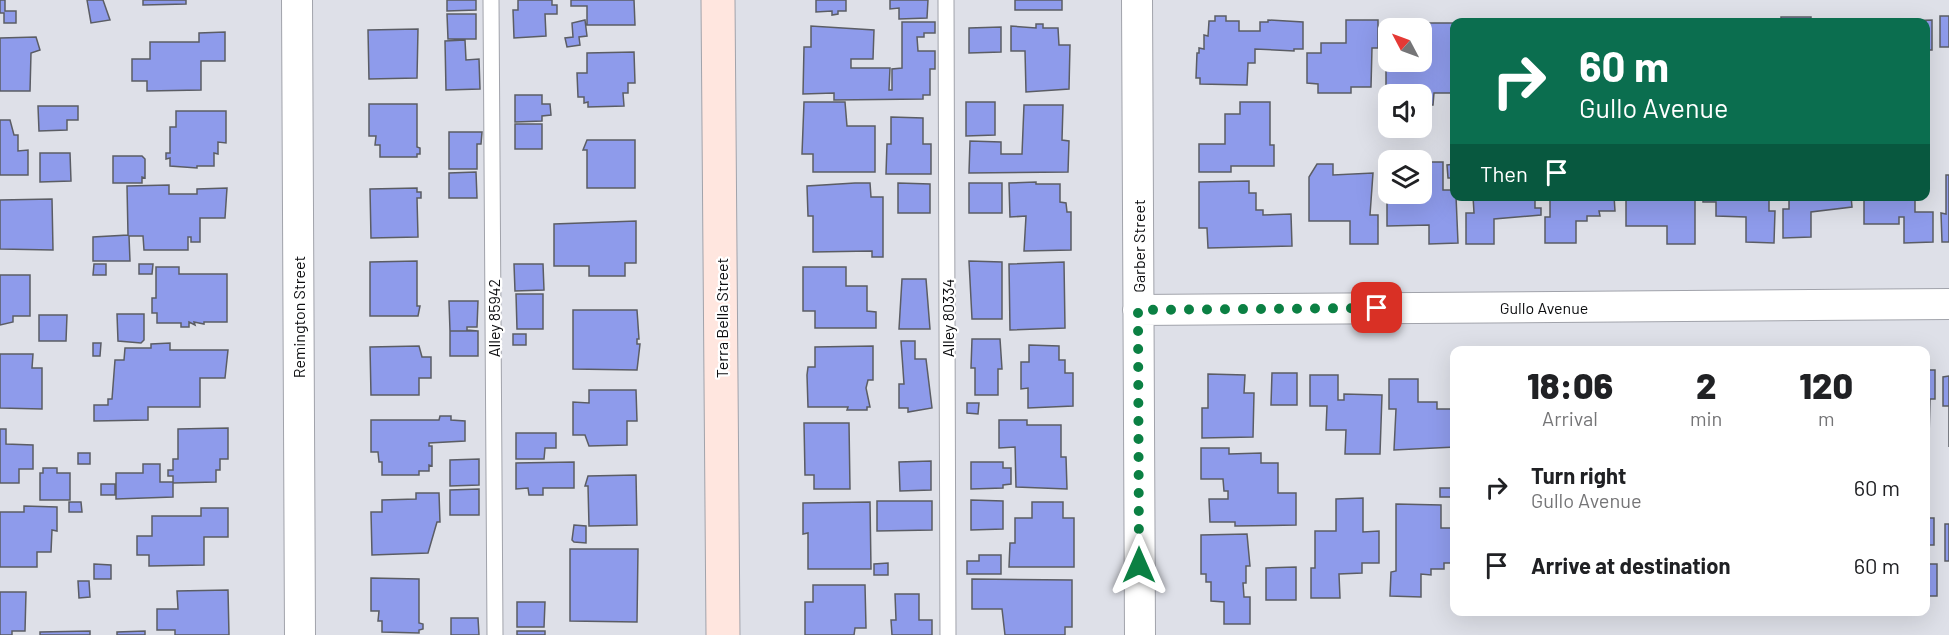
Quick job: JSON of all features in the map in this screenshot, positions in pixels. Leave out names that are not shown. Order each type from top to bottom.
[{"type":"main road","name":"Terra Bella Street","points":[[718,0],[723,635]]},
{"type":"street","name":"Remington Street","points":[[297,0],[300,635]]},
{"type":"street","name":"Garber Street","points":[[1137,0],[1140,635]]},
{"type":"street","name":"Gullo Avenue","points":[[1138,310],[1949,303]]},
{"type":"lane","name":"Alley 85942","points":[[491,0],[495,635]]},
{"type":"lane","name":"Alley 80334","points":[[946,0],[948,635]]},
{"type":"building","points":[[0,0],[5,0],[5,11],[16,11],[16,23],[4,23],[4,13],[0,13]]},
{"type":"building","points":[[87,0],[103,0],[110,20],[91,23]]},
{"type":"building","points":[[143,0],[186,0],[186,4],[143,5]]},
{"type":"building","points":[[447,0],[476,0],[476,10],[447,11]]},
{"type":"building","points":[[518,0],[552,0],[552,5],[557,5],[557,14],[545,14],[546,36],[514,38],[513,10],[518,10]]},
{"type":"building","points":[[571,0],[634,0],[635,25],[587,25],[587,6],[571,6]]},
{"type":"building","points":[[816,0],[846,0],[846,11],[838,11],[838,14],[832,15],[832,11],[816,12]]},
{"type":"building","points":[[890,0],[928,0],[927,18],[899,19],[899,8],[890,9]]},
{"type":"building","points":[[1015,0],[1062,0],[1062,10],[1015,10]]},
{"type":"building","points":[[447,14],[476,14],[476,39],[448,39]]},
{"type":"building","points":[[1215,16],[1226,16],[1226,21],[1239,21],[1239,31],[1260,31],[1260,22],[1268,22],[1268,20],[1303,22],[1303,49],[1294,49],[1294,51],[1255,49],[1255,63],[1248,63],[1247,85],[1200,84],[1200,78],[1196,78],[1197,53],[1199,53],[1199,48],[1204,49],[1204,35],[1208,36],[1209,21],[1215,21]]},
{"type":"building","points":[[1940,16],[1949,16],[1949,47],[1940,47]]},
{"type":"building","points":[[1781,17],[1811,17],[1811,18]]},
{"type":"building","points":[[585,20],[587,36],[579,37],[580,45],[567,47],[565,38],[573,37],[572,23]]},
{"type":"building","points":[[1346,20],[1378,20],[1378,48],[1372,48],[1371,87],[1351,87],[1351,93],[1318,93],[1318,84],[1307,83],[1307,53],[1321,53],[1321,43],[1346,43]]},
{"type":"building","points":[[1930,20],[1932,20],[1932,50],[1930,50]]},
{"type":"building","points":[[902,22],[935,22],[935,33],[924,33],[924,37],[917,37],[918,51],[935,51],[935,69],[930,69],[930,95],[923,95],[923,99],[834,100],[834,93],[803,94],[804,47],[811,47],[811,26],[874,30],[873,59],[851,59],[851,68],[890,68],[889,90],[892,90],[892,69],[902,68]]},
{"type":"building","points":[[1432,23],[1450,23],[1450,93],[1434,93],[1432,105],[1432,84],[1386,84],[1386,72],[1432,72]]},
{"type":"building","points":[[1036,24],[1043,24],[1043,28],[1058,28],[1059,45],[1070,45],[1069,89],[1026,92],[1025,51],[1011,51],[1011,26],[1036,28]]},
{"type":"building","points":[[1001,27],[1001,52],[969,53],[969,28]]},
{"type":"building","points":[[418,29],[417,78],[369,79],[368,30]]},
{"type":"building","points":[[225,32],[225,61],[201,61],[201,90],[147,91],[147,81],[132,81],[132,59],[150,59],[150,42],[199,42],[199,33]]},
{"type":"building","points":[[36,37],[40,50],[31,53],[30,91],[0,91],[0,38]]},
{"type":"building","points":[[465,40],[466,60],[479,59],[480,89],[446,90],[445,41]]},
{"type":"building","points":[[634,52],[635,83],[628,83],[628,93],[623,93],[624,106],[588,107],[588,102],[584,103],[584,97],[578,97],[577,73],[587,73],[587,53]]},
{"type":"building","points":[[515,95],[542,95],[542,104],[550,104],[551,115],[542,116],[542,121],[515,122]]},
{"type":"building","points":[[804,102],[845,102],[847,126],[875,126],[875,172],[813,172],[813,154],[802,154]]},
{"type":"building","points":[[966,102],[995,102],[995,135],[966,136]]},
{"type":"building","points":[[1240,102],[1270,102],[1270,145],[1274,145],[1274,166],[1231,166],[1231,172],[1199,172],[1199,144],[1225,144],[1225,114],[1240,114]]},
{"type":"building","points":[[369,104],[417,104],[417,147],[420,148],[420,154],[417,154],[417,157],[380,157],[380,145],[375,145],[376,136],[369,136]]},
{"type":"building","points":[[1024,105],[1063,105],[1062,140],[1069,141],[1068,172],[969,173],[970,141],[1001,142],[1001,154],[1022,154]]},
{"type":"building","points":[[38,106],[78,106],[78,120],[67,120],[67,130],[39,131]]},
{"type":"building","points":[[176,111],[226,111],[226,143],[218,142],[218,154],[214,153],[214,166],[197,166],[197,168],[170,166],[170,158],[166,159],[166,153],[170,153],[170,127],[176,127]]},
{"type":"building","points":[[891,117],[923,118],[923,144],[931,144],[931,174],[886,174],[887,144],[891,144]]},
{"type":"building","points":[[0,120],[10,120],[14,135],[18,135],[18,151],[28,150],[28,175],[0,175]]},
{"type":"building","points":[[515,124],[542,124],[542,149],[515,149]]},
{"type":"building","points":[[449,132],[482,132],[481,144],[477,144],[477,169],[449,169]]},
{"type":"building","points":[[587,140],[635,140],[635,188],[587,188],[587,150],[583,150]]},
{"type":"building","points":[[40,153],[70,153],[71,181],[40,182]]},
{"type":"building","points":[[113,156],[142,156],[145,159],[145,178],[142,177],[142,183],[113,183]]},
{"type":"building","points":[[1432,162],[1443,162],[1443,190],[1450,190],[1450,201],[1456,201],[1458,243],[1429,244],[1429,225],[1387,226],[1387,204],[1432,204]]},
{"type":"building","points":[[1317,164],[1333,164],[1333,175],[1373,173],[1370,215],[1378,215],[1378,244],[1350,244],[1350,221],[1309,221],[1309,177]]},
{"type":"building","points":[[1447,165],[1450,165],[1450,178],[1448,178]]},
{"type":"building","points":[[476,172],[477,198],[449,198],[449,173]]},
{"type":"building","points":[[1946,175],[1949,175],[1949,242],[1942,242],[1941,213],[1946,214]]},
{"type":"building","points":[[1249,181],[1249,193],[1256,193],[1256,210],[1263,210],[1263,215],[1291,214],[1292,246],[1208,248],[1207,228],[1199,228],[1199,182]]},
{"type":"building","points":[[1036,182],[1036,184],[1060,184],[1060,202],[1066,203],[1067,212],[1071,212],[1071,250],[1024,251],[1026,216],[1010,217],[1009,183]]},
{"type":"building","points":[[870,183],[871,197],[883,197],[883,257],[872,257],[872,251],[813,252],[813,216],[808,216],[807,186]]},
{"type":"building","points":[[898,183],[930,184],[930,213],[898,213]]},
{"type":"building","points":[[969,183],[1002,183],[1002,213],[969,213]]},
{"type":"building","points":[[169,185],[169,194],[197,194],[197,189],[227,188],[225,218],[200,218],[200,242],[191,242],[191,237],[188,237],[188,250],[144,250],[143,236],[129,236],[130,261],[93,261],[93,237],[128,235],[127,186]]},
{"type":"building","points":[[417,188],[417,192],[421,192],[421,198],[417,198],[418,237],[371,238],[370,189]]},
{"type":"building","points":[[52,199],[53,250],[0,249],[0,200]]},
{"type":"building","points":[[1473,201],[1535,201],[1535,208],[1541,208],[1541,215],[1494,219],[1494,244],[1466,244],[1466,213],[1474,213]]},
{"type":"building","points":[[1550,201],[1614,201],[1615,211],[1599,211],[1600,216],[1587,216],[1587,221],[1576,221],[1576,243],[1545,243],[1545,217],[1550,217]]},
{"type":"building","points":[[1626,201],[1695,201],[1695,244],[1667,244],[1667,226],[1626,226]]},
{"type":"building","points":[[1769,201],[1769,211],[1775,211],[1774,243],[1746,242],[1746,217],[1716,216],[1716,202],[1703,202]]},
{"type":"building","points":[[1789,201],[1851,201],[1852,207],[1811,212],[1811,237],[1783,238],[1783,209],[1789,209]]},
{"type":"building","points":[[1864,201],[1915,201],[1915,212],[1933,212],[1933,242],[1904,243],[1904,217],[1899,217],[1899,224],[1864,224]]},
{"type":"building","points":[[636,221],[636,263],[625,263],[625,276],[589,276],[589,266],[554,266],[554,224]]},
{"type":"building","points":[[417,261],[417,306],[420,306],[418,316],[370,316],[370,262]]},
{"type":"building","points":[[969,261],[1002,262],[1002,319],[972,319]]},
{"type":"building","points":[[1064,262],[1065,328],[1010,330],[1009,264]]},
{"type":"building","points":[[94,264],[106,264],[106,275],[93,275]]},
{"type":"building","points":[[139,264],[153,264],[152,274],[139,274]]},
{"type":"building","points":[[514,264],[543,264],[544,290],[515,291]]},
{"type":"building","points":[[156,267],[179,267],[179,274],[227,274],[227,322],[204,322],[204,324],[194,322],[195,325],[189,322],[189,327],[181,327],[181,323],[157,323],[157,313],[152,313],[152,298],[156,298]]},
{"type":"building","points":[[803,267],[846,267],[846,286],[867,286],[867,311],[876,312],[876,328],[815,328],[815,311],[803,311]]},
{"type":"building","points":[[0,275],[30,275],[30,316],[13,316],[13,322],[0,325]]},
{"type":"building","points":[[902,279],[926,279],[930,329],[899,329]]},
{"type":"building","points":[[516,294],[543,294],[543,329],[517,329]]},
{"type":"building","points":[[449,301],[478,301],[477,327],[467,327],[467,330],[478,331],[450,331]]},
{"type":"building","points":[[573,310],[637,310],[639,339],[637,339],[637,344],[640,344],[637,370],[573,369]]},
{"type":"building","points":[[117,314],[144,314],[144,340],[141,343],[118,341]]},
{"type":"building","points":[[39,315],[67,315],[66,341],[39,341]]},
{"type":"building","points":[[450,331],[478,331],[478,356],[450,356]]},
{"type":"building","points":[[513,334],[526,334],[526,345],[513,345]]},
{"type":"building","points":[[972,339],[1000,339],[1002,369],[998,369],[998,395],[975,395],[975,368],[971,368]]},
{"type":"building","points":[[901,341],[915,341],[915,359],[926,359],[932,408],[908,412],[908,408],[899,408],[899,384],[904,384]]},
{"type":"building","points":[[93,343],[101,343],[100,356],[93,356]]},
{"type":"building","points":[[170,343],[170,350],[228,350],[225,378],[200,378],[200,407],[148,407],[148,420],[94,421],[94,405],[108,405],[108,399],[112,399],[115,360],[124,360],[125,348],[151,348],[151,344]]},
{"type":"building","points":[[1029,345],[1059,346],[1059,360],[1065,360],[1065,373],[1073,373],[1073,406],[1028,408],[1028,388],[1021,389],[1021,362],[1029,362]]},
{"type":"building","points":[[419,346],[422,357],[431,357],[431,378],[419,378],[419,395],[371,395],[370,347]]},
{"type":"building","points":[[873,346],[873,380],[868,380],[866,388],[870,407],[867,407],[867,410],[847,410],[848,407],[808,407],[807,375],[808,367],[815,367],[815,347]]},
{"type":"building","points":[[0,354],[33,354],[32,368],[42,368],[42,409],[0,408]]},
{"type":"building","points":[[1930,370],[1935,370],[1935,399],[1930,399]]},
{"type":"building","points":[[1272,373],[1297,373],[1297,405],[1271,405]]},
{"type":"building","points":[[1208,374],[1245,375],[1244,393],[1254,393],[1253,437],[1202,438],[1202,408],[1208,408]]},
{"type":"building","points":[[1310,375],[1338,375],[1338,400],[1344,400],[1344,394],[1382,395],[1380,454],[1345,454],[1346,430],[1326,430],[1327,406],[1310,406]]},
{"type":"building","points":[[1949,376],[1949,406],[1943,406],[1943,377]]},
{"type":"building","points":[[1389,379],[1418,379],[1418,402],[1437,402],[1437,409],[1450,409],[1450,447],[1394,450],[1396,409],[1389,409]]},
{"type":"building","points":[[589,390],[636,390],[637,421],[627,421],[627,445],[589,446],[585,435],[573,435],[573,402],[589,403]]},
{"type":"building","points":[[967,403],[979,403],[978,414],[967,413]]},
{"type":"building","points":[[440,416],[451,416],[451,420],[465,421],[465,441],[429,443],[429,446],[432,446],[432,466],[429,465],[429,471],[419,471],[419,475],[382,475],[382,462],[379,462],[378,452],[371,452],[371,420],[439,420]]},
{"type":"building","points":[[999,420],[1027,420],[1027,425],[1061,425],[1061,457],[1066,457],[1067,489],[1016,487],[1015,447],[999,448]]},
{"type":"building","points":[[804,423],[849,423],[850,489],[814,489],[814,475],[805,475]]},
{"type":"building","points":[[228,428],[228,459],[220,459],[220,470],[216,470],[216,482],[173,483],[173,476],[168,476],[168,470],[173,470],[173,459],[178,459],[178,429]]},
{"type":"building","points":[[0,429],[6,429],[6,444],[33,445],[33,469],[19,469],[19,483],[0,483]]},
{"type":"building","points":[[516,433],[556,433],[556,448],[545,448],[544,459],[516,459]]},
{"type":"building","points":[[1201,448],[1229,448],[1229,454],[1261,453],[1261,463],[1278,463],[1278,493],[1296,493],[1296,525],[1235,526],[1235,522],[1210,522],[1209,499],[1228,499],[1228,491],[1224,491],[1223,479],[1201,479]]},
{"type":"building","points":[[78,453],[90,453],[90,464],[78,464]]},
{"type":"building","points":[[479,459],[479,485],[450,486],[450,460]]},
{"type":"building","points":[[931,461],[931,490],[900,491],[899,462]]},
{"type":"building","points":[[574,462],[574,488],[543,488],[543,495],[529,495],[528,488],[516,489],[516,463]]},
{"type":"building","points":[[971,462],[1003,462],[1003,468],[1011,468],[1011,484],[1003,485],[1003,488],[971,489]]},
{"type":"building","points":[[143,464],[160,464],[160,482],[173,482],[173,497],[116,499],[116,473],[143,473]]},
{"type":"building","points":[[43,468],[57,468],[57,473],[70,473],[70,500],[40,500],[40,473],[43,473]]},
{"type":"building","points":[[636,475],[637,525],[589,526],[588,486],[585,486],[588,476]]},
{"type":"building","points":[[101,484],[115,484],[115,495],[101,495]]},
{"type":"building","points":[[1440,488],[1450,488],[1450,497],[1440,497]]},
{"type":"building","points":[[479,489],[479,515],[450,515],[450,490]]},
{"type":"building","points":[[416,493],[439,493],[440,522],[437,522],[428,553],[372,555],[371,512],[382,512],[382,500],[416,499]]},
{"type":"building","points":[[1363,498],[1363,532],[1379,531],[1379,563],[1362,563],[1362,573],[1339,574],[1340,598],[1311,598],[1311,568],[1315,568],[1315,531],[1336,531],[1336,499]]},
{"type":"building","points":[[971,500],[1003,501],[1003,529],[971,530]]},
{"type":"building","points":[[877,501],[932,501],[932,530],[877,531]]},
{"type":"building","points":[[69,502],[81,502],[82,512],[69,512]]},
{"type":"building","points":[[870,502],[871,569],[808,569],[808,533],[803,534],[803,503]]},
{"type":"building","points":[[1032,502],[1063,502],[1063,518],[1074,518],[1074,567],[1009,567],[1010,543],[1015,543],[1015,518],[1032,518]]},
{"type":"building","points":[[1396,504],[1441,505],[1441,528],[1450,528],[1450,563],[1444,563],[1444,569],[1431,569],[1431,575],[1421,574],[1421,597],[1390,596],[1391,572],[1396,571]]},
{"type":"building","points":[[24,506],[57,507],[57,531],[52,530],[51,552],[37,552],[37,567],[0,567],[0,512],[24,512]]},
{"type":"building","points":[[201,508],[228,508],[228,537],[204,537],[204,565],[149,566],[149,555],[137,555],[137,536],[152,536],[152,516],[201,516]]},
{"type":"building","points":[[1930,518],[1934,518],[1934,545],[1930,545]]},
{"type":"building","points":[[1945,524],[1949,524],[1949,561],[1945,561]]},
{"type":"building","points":[[574,525],[586,526],[586,543],[572,540]]},
{"type":"building","points":[[1247,534],[1250,566],[1246,566],[1246,583],[1243,583],[1244,597],[1250,597],[1250,624],[1224,624],[1224,602],[1211,601],[1211,582],[1206,582],[1206,574],[1201,574],[1201,535]]},
{"type":"building","points":[[570,549],[638,549],[637,622],[570,621]]},
{"type":"building","points":[[979,555],[1001,555],[1001,574],[967,574],[967,561],[979,561]]},
{"type":"building","points":[[888,563],[888,575],[874,575],[874,564]]},
{"type":"building","points":[[94,564],[111,565],[111,579],[94,579]]},
{"type":"building","points":[[1930,564],[1937,564],[1937,596],[1930,596]]},
{"type":"building","points":[[1296,567],[1296,600],[1266,600],[1266,568]]},
{"type":"building","points":[[371,578],[419,579],[419,623],[423,624],[423,629],[419,630],[419,633],[382,632],[382,621],[378,621],[379,611],[371,611]]},
{"type":"building","points":[[972,579],[1072,580],[1072,627],[1065,627],[1065,635],[1005,635],[1002,609],[972,609]]},
{"type":"building","points":[[78,581],[89,581],[90,597],[79,598]]},
{"type":"building","points":[[813,585],[865,585],[866,628],[855,628],[854,635],[805,635],[805,602],[813,602]]},
{"type":"building","points":[[228,590],[229,635],[175,635],[175,630],[157,630],[157,609],[178,609],[177,591]]},
{"type":"building","points":[[0,592],[26,592],[25,631],[12,631],[12,635],[0,635]]},
{"type":"building","points":[[895,594],[919,594],[919,620],[932,620],[932,635],[892,635],[891,620],[896,620]]},
{"type":"building","points":[[517,602],[545,602],[544,627],[517,627]]},
{"type":"building","points":[[451,618],[478,618],[479,635],[451,635]]},
{"type":"building","points":[[90,631],[90,635],[40,635],[40,632]]},
{"type":"building","points":[[145,631],[145,635],[117,635],[117,632]]},
{"type":"building","points":[[517,631],[545,631],[545,635],[517,635]]},
{"type":"route","points":[[1139,565],[1138,310],[1377,308]]}]
